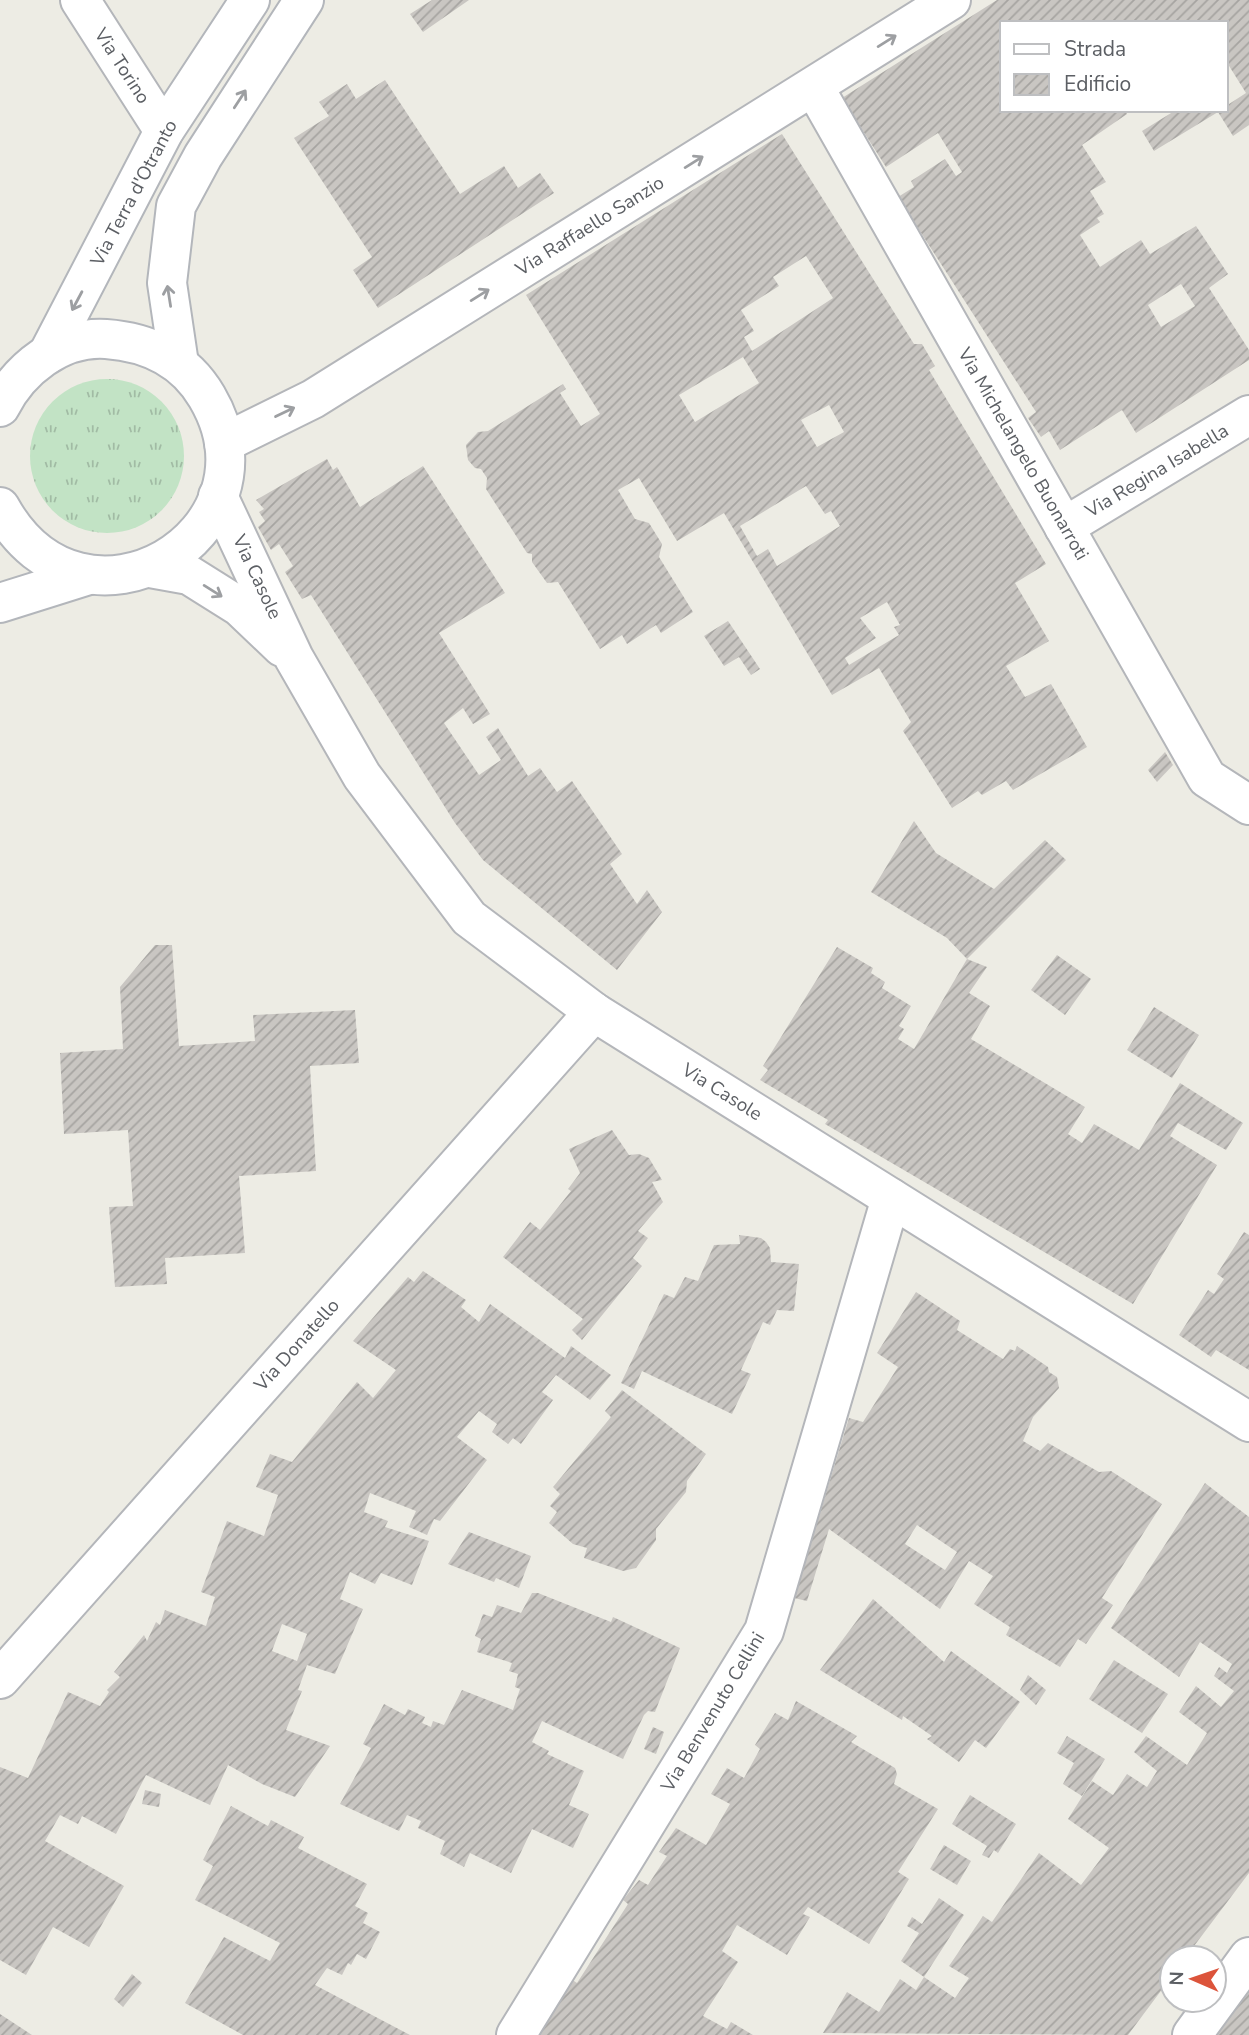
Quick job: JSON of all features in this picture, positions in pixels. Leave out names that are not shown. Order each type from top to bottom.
[{"type":"street","name":"Via Torino","points":[[80,0],[164,131]]},
{"type":"street","name":"Via Terra d'Otranto","points":[[48,354],[164,131],[250,0]]},
{"type":"street","points":[[179,363],[167,283],[176,206],[203,156],[304,0]]},
{"type":"street","name":"Via Raffaello Sanzio","points":[[224,443],[313,399],[951,0]]},
{"type":"street","name":"Via Michelangelo Buonarroti","points":[[814,87],[1207,778],[1249,805]]},
{"type":"street","points":[[0,407],[9,390],[26,370],[48,354],[74,343],[101,339],[129,341],[155,349],[179,363],[201,386],[217,413],[224,443],[224,470],[218,496],[203,526],[180,551],[150,568],[120,575],[89,575],[60,566],[33,551],[11,528],[0,507]]},
{"type":"street","name":"Via Regina Isabella","points":[[1064,527],[1249,415]]},
{"type":"street","name":"Via Casole","points":[[218,496],[294,658],[362,776],[468,918],[594,1012],[1249,1422]]},
{"type":"street","name":"Via Casole","points":[[150,568],[190,575],[240,607],[294,658]]},
{"type":"street","points":[[0,603],[89,575]]},
{"type":"street","name":"Via Donatello","points":[[0,1679],[594,1012]]},
{"type":"street","name":"Via Benvenuto Cellini","points":[[516,2035],[764,1631],[891,1198]]},
{"type":"street","points":[[1192,2035],[1249,1957]]},
{"type":"green space","points":[[107,379],[137,385],[162,401],[178,426],[184,456],[178,486],[162,511],[137,527],[107,533],[77,527],[52,511],[36,486],[30,456],[36,426],[52,401],[77,385]]},
{"type":"building","points":[[432,0],[469,0],[423,32],[410,14]]},
{"type":"building","points":[[997,0],[1249,0],[1249,125],[1233,136],[1218,112],[1228,112],[1228,105],[1246,93],[1228,64],[1228,21],[1000,21],[1000,112],[1126,112],[1127,114],[1082,145],[1106,182],[1090,191],[1104,214],[1097,218],[1100,222],[1080,235],[1100,267],[1141,240],[1150,254],[1196,226],[1228,274],[1209,288],[1249,350],[1249,360],[1136,433],[1122,410],[1060,450],[1049,431],[1041,437],[1028,418],[1036,412],[898,197],[914,187],[911,181],[945,159],[956,176],[962,172],[938,133],[886,167],[842,98]],"holes":[[[1181,284],[1195,306],[1161,327],[1148,305]]]},
{"type":"building","points":[[385,80],[460,194],[504,166],[518,188],[540,173],[554,193],[378,308],[353,270],[372,257],[294,138],[329,116],[319,102],[347,84],[356,99]]},
{"type":"building","points":[[1173,112],[1218,112],[1154,151],[1142,131]]},
{"type":"building","points":[[782,134],[914,344],[922,344],[935,366],[929,370],[1046,564],[1015,583],[1049,641],[1006,666],[1025,697],[1051,684],[1087,747],[1013,790],[1006,781],[982,795],[978,791],[952,808],[903,731],[911,722],[879,668],[832,695],[724,513],[677,541],[639,478],[618,490],[635,519],[649,523],[662,544],[659,557],[693,612],[661,633],[656,625],[627,644],[622,635],[600,649],[558,582],[547,583],[532,562],[532,554],[527,553],[486,489],[487,478],[481,469],[475,468],[468,460],[466,445],[478,432],[488,431],[563,384],[566,389],[560,393],[581,426],[600,414],[526,295]],"holes":[[[806,256],[833,298],[752,351],[744,337],[754,331],[741,310],[779,286],[773,277]],[[743,357],[759,383],[695,422],[679,395]],[[829,405],[844,432],[817,447],[801,420]],[[806,486],[825,514],[831,511],[840,526],[777,566],[768,549],[757,556],[740,526]],[[887,602],[900,625],[894,627],[899,635],[849,665],[845,658],[876,638],[860,618]]]},
{"type":"building","points":[[327,459],[333,470],[337,467],[360,507],[423,466],[505,593],[439,633],[490,714],[473,724],[463,708],[444,723],[479,775],[501,760],[486,737],[498,728],[528,776],[540,768],[557,792],[572,781],[622,854],[610,864],[637,904],[647,890],[662,912],[617,970],[483,860],[455,823],[311,595],[302,599],[285,572],[293,566],[279,544],[271,550],[258,527],[265,521],[259,512],[264,509],[256,500]]},
{"type":"building","points":[[728,621],[760,669],[751,675],[739,657],[724,666],[704,636]]},
{"type":"building","points":[[1165,752],[1173,765],[1157,782],[1148,770]]},
{"type":"building","points":[[914,821],[936,853],[994,889],[1045,840],[1066,860],[967,959],[947,938],[871,892]]},
{"type":"building","points":[[155,945],[172,945],[179,1046],[255,1041],[253,1015],[355,1010],[359,1063],[310,1066],[316,1171],[239,1176],[245,1253],[165,1258],[167,1284],[115,1287],[109,1207],[133,1206],[128,1130],[64,1134],[60,1053],[123,1049],[120,987]]},
{"type":"building","points":[[837,947],[873,968],[871,973],[885,982],[882,988],[911,1006],[899,1026],[904,1029],[898,1039],[914,1049],[967,959],[987,967],[969,993],[990,1006],[971,1039],[1085,1107],[1068,1134],[1082,1143],[1094,1124],[1139,1150],[1180,1083],[1243,1123],[1226,1150],[1178,1123],[1170,1136],[1217,1165],[1133,1304],[825,1124],[828,1120],[760,1080],[768,1070],[763,1066]]},
{"type":"building","points":[[1057,955],[1091,979],[1065,1015],[1031,990]]},
{"type":"building","points":[[1154,1007],[1199,1035],[1172,1078],[1127,1050]]},
{"type":"building","points":[[612,1130],[629,1155],[639,1154],[649,1158],[662,1180],[652,1182],[663,1202],[638,1231],[648,1238],[633,1258],[642,1266],[582,1340],[572,1330],[583,1319],[503,1257],[530,1222],[540,1230],[571,1191],[568,1189],[580,1173],[569,1149]]},
{"type":"building","points":[[1244,1232],[1249,1235],[1249,1370],[1216,1350],[1211,1357],[1179,1335],[1208,1290],[1214,1294],[1224,1279],[1217,1274]]},
{"type":"building","points":[[739,1235],[761,1238],[766,1242],[770,1248],[771,1262],[799,1264],[794,1311],[777,1310],[770,1325],[763,1322],[741,1370],[751,1374],[732,1414],[642,1371],[634,1389],[621,1383],[664,1294],[674,1298],[685,1277],[698,1281],[714,1245],[740,1244]]},
{"type":"building","points":[[423,1271],[466,1300],[461,1307],[479,1322],[490,1304],[565,1358],[571,1346],[611,1375],[590,1400],[556,1375],[542,1392],[553,1400],[521,1444],[513,1438],[508,1444],[492,1432],[497,1424],[479,1411],[457,1437],[487,1460],[440,1521],[434,1519],[427,1535],[409,1527],[416,1511],[370,1493],[364,1512],[388,1521],[385,1527],[429,1541],[412,1585],[381,1573],[375,1584],[350,1572],[340,1599],[363,1609],[335,1674],[307,1665],[298,1690],[302,1691],[286,1730],[330,1746],[295,1797],[262,1784],[228,1765],[210,1805],[146,1775],[116,1834],[82,1816],[78,1824],[60,1815],[45,1841],[124,1886],[89,1947],[53,1927],[26,1975],[0,1960],[0,1767],[28,1778],[68,1692],[100,1706],[109,1692],[107,1690],[120,1677],[114,1672],[144,1635],[147,1641],[156,1622],[160,1625],[165,1610],[206,1626],[215,1597],[201,1592],[227,1521],[264,1536],[278,1495],[256,1487],[270,1454],[292,1462],[357,1382],[373,1398],[396,1370],[353,1341],[408,1277],[414,1282]],"holes":[[[282,1624],[307,1634],[297,1661],[272,1651]]]},
{"type":"building","points":[[916,1292],[960,1321],[957,1330],[1003,1359],[1010,1349],[1015,1351],[1017,1346],[1048,1367],[1049,1372],[1057,1377],[1059,1388],[1033,1417],[1023,1441],[1040,1451],[1048,1443],[1099,1472],[1111,1471],[1162,1504],[1102,1598],[1113,1605],[1086,1644],[1078,1639],[1060,1667],[1006,1635],[1010,1627],[974,1604],[993,1576],[969,1561],[940,1609],[829,1529],[807,1601],[794,1598],[849,1418],[863,1422],[898,1367],[877,1353]],"holes":[[[917,1525],[957,1552],[945,1570],[905,1544]]]},
{"type":"building","points":[[622,1390],[706,1454],[687,1481],[686,1492],[656,1529],[656,1540],[636,1568],[623,1571],[584,1558],[587,1548],[573,1544],[549,1523],[557,1512],[550,1506],[560,1494],[553,1487],[611,1417],[605,1411]]},
{"type":"building","points":[[1205,1483],[1249,1517],[1249,1873],[1196,1944],[1158,1944],[1158,1995],[1128,2035],[823,2033],[847,1992],[879,2012],[900,1979],[916,1990],[924,1977],[955,1998],[969,1978],[949,1966],[983,1916],[992,1922],[1039,1853],[1081,1885],[1109,1848],[1068,1819],[1092,1781],[1113,1795],[1127,1774],[1147,1787],[1157,1771],[1134,1752],[1146,1736],[1187,1765],[1207,1733],[1179,1712],[1196,1686],[1221,1707],[1234,1691],[1214,1676],[1219,1667],[1227,1673],[1232,1664],[1200,1642],[1179,1677],[1111,1628]]},
{"type":"building","points":[[469,1532],[531,1556],[519,1588],[496,1578],[494,1582],[448,1564]]},
{"type":"building","points":[[532,1593],[611,1622],[613,1617],[680,1648],[655,1712],[648,1711],[644,1715],[623,1759],[542,1721],[532,1742],[549,1751],[547,1754],[584,1771],[569,1805],[589,1814],[573,1848],[532,1829],[511,1873],[470,1853],[464,1867],[440,1854],[445,1841],[418,1828],[421,1821],[407,1815],[399,1831],[340,1804],[371,1748],[363,1744],[384,1704],[405,1715],[408,1709],[425,1717],[422,1723],[431,1727],[433,1721],[444,1725],[462,1690],[513,1710],[520,1689],[515,1687],[518,1674],[509,1671],[512,1663],[477,1652],[481,1639],[475,1636],[483,1614],[492,1617],[497,1605],[521,1613]]},
{"type":"building","points":[[873,1599],[944,1662],[951,1651],[1020,1702],[986,1748],[975,1740],[959,1762],[927,1739],[932,1736],[903,1716],[902,1720],[820,1670]]},
{"type":"building","points":[[1114,1660],[1168,1694],[1142,1733],[1089,1699]]},
{"type":"building","points":[[1028,1675],[1046,1690],[1036,1705],[1020,1690]]},
{"type":"building","points":[[796,1701],[857,1736],[851,1742],[895,1768],[897,1774],[894,1784],[938,1809],[898,1872],[909,1879],[869,1944],[808,1907],[803,1914],[810,1917],[787,1955],[737,1925],[722,1951],[738,1962],[703,2016],[727,2029],[731,2022],[753,2035],[529,2035],[571,1979],[577,1983],[628,1904],[623,1900],[639,1880],[648,1885],[667,1856],[659,1852],[676,1828],[706,1845],[730,1804],[711,1794],[727,1768],[744,1778],[760,1749],[755,1745],[775,1713],[788,1720]]},
{"type":"building","points":[[653,1727],[664,1732],[656,1754],[644,1749]]},
{"type":"building","points":[[1067,1736],[1105,1759],[1082,1796],[1063,1784],[1074,1763],[1057,1753]]},
{"type":"building","points":[[145,1790],[161,1794],[159,1807],[142,1804]]},
{"type":"building","points":[[970,1795],[1016,1824],[998,1853],[994,1850],[989,1858],[982,1855],[987,1846],[952,1824]]},
{"type":"building","points":[[231,1806],[268,1826],[271,1820],[304,1837],[298,1848],[367,1884],[355,1906],[368,1913],[363,1923],[380,1932],[366,1959],[357,1954],[342,1975],[327,1968],[315,1985],[410,2035],[243,2035],[185,2003],[224,1937],[270,1961],[280,1943],[195,1900],[213,1866],[203,1860]]},
{"type":"building","points":[[944,1845],[971,1861],[957,1885],[930,1869]]},
{"type":"building","points":[[939,1898],[964,1915],[924,1977],[901,1961],[919,1933],[907,1926],[912,1917],[922,1924]]},
{"type":"building","points":[[132,1974],[142,1983],[123,2007],[114,1999]]},
{"type":"building","points":[[1249,1990],[1249,2035],[1215,2035]]},
{"type":"building","points":[[0,2014],[32,2035],[0,2035]]}]
